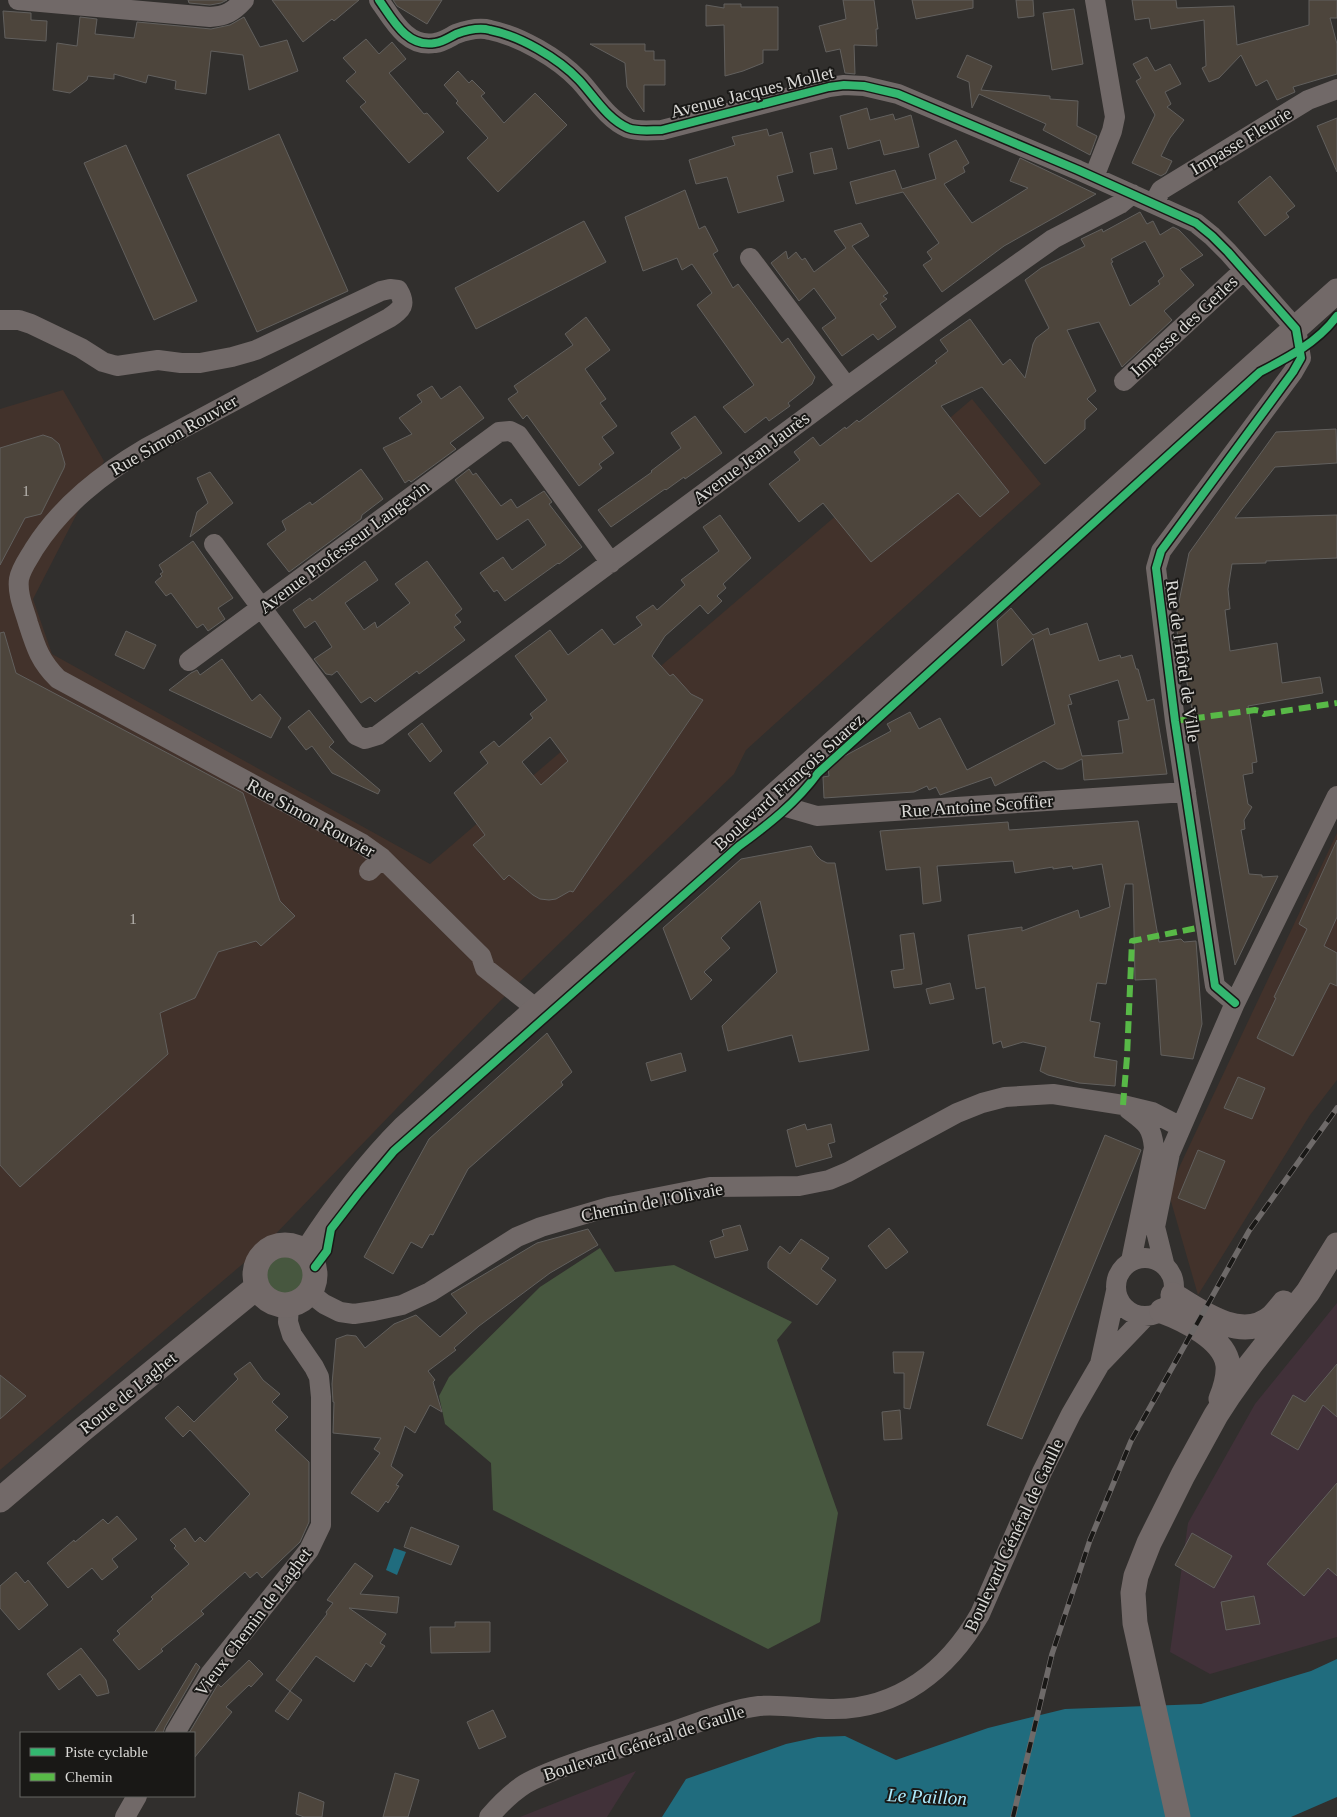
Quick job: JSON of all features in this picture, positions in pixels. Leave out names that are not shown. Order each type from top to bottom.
[{"type":"main road","name":"Boulevard François Suarez","points":[[306,1253],[346,1196],[380,1153],[432,1102],[538,1010],[772,797],[1337,291]]},
{"type":"main road","points":[[287,1244],[297,1247],[306,1253],[312,1259],[315,1267],[314,1285],[300,1299],[280,1305],[270,1302],[262,1296],[254,1277],[255,1267],[267,1250],[276,1245],[287,1244]]},
{"type":"main road","points":[[1168,1308],[1223,1334],[1237,1328],[1248,1327],[1267,1321],[1300,1282],[1334,1248]]},
{"type":"main road","points":[[1178,1817],[1147,1682],[1134,1611],[1133,1593],[1136,1576],[1149,1543],[1216,1415],[1250,1364],[1308,1292],[1334,1248]]},
{"type":"main road","name":"Route de Laghet","points":[[0,1500],[82,1430],[257,1287]]},
{"type":"main road","points":[[1216,1415],[1223,1395],[1228,1368],[1223,1334]]},
{"type":"street","points":[[18,0],[210,17],[224,16],[244,0]]},
{"type":"street","name":"Avenue Jacques Mollet","points":[[379,0],[401,31],[414,42],[425,44],[437,43],[472,29],[489,29],[538,50],[558,62],[572,74],[615,121],[640,131],[662,130],[829,87],[844,85],[864,86],[898,94],[1094,177],[1196,223],[1212,236],[1296,328]]},
{"type":"street","points":[[1094,177],[1112,132],[1115,117],[1096,0]]},
{"type":"street","name":"Impasse Fleurie","points":[[1154,203],[1161,190],[1308,100],[1337,89]]},
{"type":"street","name":"Avenue Jean Jaurès","points":[[261,609],[356,735],[365,738],[378,735],[847,387],[1053,240],[1120,204],[1132,194]]},
{"type":"street","points":[[750,258],[847,387]]},
{"type":"street","name":"Impasse des Gerles","points":[[1124,381],[1244,270]]},
{"type":"street","name":"Rue Simon Rouvier","points":[[0,320],[19,320],[32,324],[81,348],[103,362],[117,366],[131,366],[158,360],[181,363],[200,362],[232,357],[256,350],[381,291],[398,290],[403,302],[401,310],[389,318],[146,448],[117,465],[97,480],[68,506],[44,534],[25,564],[19,578],[19,592],[38,652],[45,666],[58,679],[361,843],[376,864],[481,956],[485,968],[538,1010]]},
{"type":"street","name":"Rue de l'Hôtel de Ville","points":[[1235,1003],[1216,986],[1186,792],[1156,568],[1161,551],[1293,372],[1301,358],[1296,328]]},
{"type":"street","name":"Avenue Professeur Langevin","points":[[189,661],[499,432],[510,430],[518,435],[611,563]]},
{"type":"street","points":[[214,544],[261,609]]},
{"type":"street","name":"Rue Antoine Scoffier","points":[[772,797],[786,807],[817,816],[1186,792]]},
{"type":"street","points":[[1164,1264],[1148,1257],[1131,1261],[1124,1266],[1118,1273],[1116,1282],[1118,1299],[1123,1306],[1138,1315],[1168,1308],[1173,1278],[1164,1264],[1155,1227],[1170,1153],[1235,1003],[1337,796]]},
{"type":"street","name":"Chemin de l'Olivaie","points":[[300,1299],[324,1304],[340,1312],[354,1314],[402,1305],[430,1292],[516,1237],[541,1226],[609,1207],[710,1187],[799,1186],[829,1180],[848,1172],[957,1113],[982,1103],[1006,1097],[1053,1094],[1123,1105],[1152,1112],[1181,1127]]},
{"type":"street","name":"Chemin de l'Olivaie","points":[[1123,1105],[1143,1120],[1153,1133],[1154,1148],[1131,1261]]},
{"type":"street","name":"Boulevard Général de Gaulle","points":[[489,1817],[513,1792],[539,1776],[630,1744],[742,1709],[758,1706],[775,1705],[831,1709],[856,1708],[880,1703],[904,1692],[938,1668],[969,1633],[976,1620],[1042,1472],[1071,1414],[1100,1364],[1116,1291]]},
{"type":"street","name":"Vieux Chemin de Laghet","points":[[176,1732],[210,1674],[309,1550],[321,1525],[321,1397],[319,1377],[292,1335],[288,1322],[300,1299]]},
{"type":"street","name":"Boulevard Général de Gaulle","points":[[1100,1364],[1168,1308]]},
{"type":"street","points":[[124,1817],[136,1797]]},
{"type":"shaded area","points":[[63,390],[104,461],[33,599],[52,654],[430,864],[972,399],[1041,484],[746,750],[734,774],[500,1001],[265,1245],[0,1470],[0,409]]},
{"type":"shaded area","points":[[1337,833],[1337,1080],[1310,1115],[1198,1295],[1168,1191]]},
{"type":"shaded area","points":[[1337,1303],[1337,1637],[1210,1674],[1170,1652],[1188,1523],[1255,1404]]},
{"type":"shaded area","points":[[636,1771],[607,1817],[520,1817]]},
{"type":"green space","points":[[600,1248],[615,1272],[674,1265],[792,1322],[777,1340],[838,1513],[820,1622],[768,1649],[493,1510],[491,1463],[445,1424],[439,1396],[449,1377],[540,1287]]},
{"type":"green space","points":[[289,1255],[296,1258],[302,1264],[305,1275],[304,1283],[296,1292],[289,1295],[281,1295],[274,1292],[266,1283],[265,1271],[268,1264],[277,1256]]},
{"type":"water","points":[[394,1548],[406,1552],[397,1575],[386,1570]]},
{"type":"water","name":"Le Paillon","points":[[1337,1659],[1337,1797],[1291,1817],[662,1817],[686,1779],[786,1744],[818,1737],[845,1736],[896,1760],[988,1728],[1065,1709],[1201,1704],[1311,1671]]},
{"type":"building","points":[[188,0],[227,0],[210,5],[189,3]]},
{"type":"building","points":[[272,0],[359,0],[334,21],[332,19],[303,42]]},
{"type":"building","points":[[393,0],[442,0],[427,24],[397,6]]},
{"type":"building","points":[[843,0],[874,0],[878,29],[876,29],[877,46],[854,45],[855,74],[845,73],[840,49],[826,52],[819,26],[846,19]]},
{"type":"building","points":[[912,0],[973,0],[973,8],[916,19]]},
{"type":"building","points":[[1016,0],[1033,0],[1034,16],[1018,18]]},
{"type":"building","points":[[1132,0],[1176,0],[1177,8],[1234,6],[1237,45],[1309,25],[1309,0],[1337,0],[1337,18],[1330,18],[1337,44],[1337,74],[1293,87],[1295,92],[1277,100],[1267,80],[1256,86],[1241,55],[1219,78],[1209,82],[1202,68],[1206,66],[1204,20],[1151,29],[1149,18],[1135,20]]},
{"type":"building","points":[[724,4],[741,4],[741,7],[778,7],[778,50],[763,50],[763,63],[725,76],[724,25],[706,26],[706,5],[724,8]]},
{"type":"building","points":[[1074,9],[1083,64],[1052,70],[1043,13]]},
{"type":"building","points":[[3,11],[31,13],[31,20],[47,21],[46,41],[5,38]]},
{"type":"building","points":[[80,17],[97,19],[95,34],[134,38],[137,22],[211,29],[230,25],[244,17],[260,47],[287,40],[298,71],[249,90],[243,55],[211,51],[206,94],[175,89],[176,81],[148,75],[146,83],[114,74],[114,79],[88,76],[87,80],[70,93],[53,90],[57,43],[77,46]]},
{"type":"building","points":[[366,39],[379,54],[392,42],[406,59],[389,73],[424,114],[427,113],[444,132],[409,163],[360,107],[366,102],[346,81],[356,72],[343,58]]},
{"type":"building","points":[[590,44],[645,44],[645,51],[654,51],[654,60],[665,60],[665,85],[644,85],[644,112],[627,87],[625,63]]},
{"type":"building","points":[[967,55],[992,66],[981,90],[1050,96],[1050,99],[1078,101],[1077,126],[1097,136],[1090,155],[1043,130],[1046,124],[979,94],[972,108],[969,82],[957,77]]},
{"type":"building","points":[[1147,57],[1155,71],[1170,64],[1181,84],[1165,92],[1171,104],[1167,107],[1184,120],[1170,138],[1161,156],[1172,161],[1166,173],[1161,176],[1132,163],[1155,115],[1136,81],[1141,78],[1133,64]]},
{"type":"building","points":[[458,71],[469,83],[472,80],[485,93],[481,96],[504,123],[535,93],[567,125],[498,192],[467,158],[488,138],[456,103],[458,101],[444,85]]},
{"type":"building","points":[[867,108],[870,120],[893,114],[895,120],[911,115],[919,147],[884,155],[880,140],[848,149],[840,116]]},
{"type":"building","points":[[1337,118],[1337,172],[1317,126]]},
{"type":"building","points":[[767,129],[769,136],[782,132],[793,172],[777,176],[784,201],[738,213],[727,177],[696,184],[689,160],[735,145],[732,137]]},
{"type":"building","points":[[279,134],[348,291],[257,332],[187,175]]},
{"type":"building","points":[[956,140],[969,163],[963,167],[965,172],[944,184],[972,223],[1028,188],[1010,181],[1020,158],[1096,194],[1004,246],[942,292],[923,265],[932,259],[927,252],[939,243],[903,192],[856,204],[850,182],[895,170],[902,189],[936,179],[929,154]]},
{"type":"building","points":[[126,145],[197,301],[154,320],[84,163]]},
{"type":"building","points":[[832,148],[837,169],[814,174],[810,153]]},
{"type":"building","points":[[1270,176],[1295,206],[1286,213],[1289,217],[1265,236],[1238,202]]},
{"type":"building","points":[[685,190],[699,229],[705,226],[718,251],[713,254],[733,288],[738,284],[782,343],[788,338],[815,377],[812,384],[788,403],[790,406],[769,421],[766,417],[745,433],[723,407],[754,385],[697,305],[712,293],[692,264],[682,270],[677,258],[643,271],[625,217]]},
{"type":"building","points":[[1140,212],[1147,224],[1153,221],[1160,235],[1173,227],[1179,230],[1203,255],[1180,269],[1194,285],[1164,311],[1172,320],[1122,367],[1099,322],[1067,330],[1096,391],[1087,399],[1097,409],[1085,420],[1085,429],[1045,464],[982,387],[941,406],[1009,492],[980,517],[958,493],[871,562],[823,503],[799,522],[769,484],[800,460],[794,452],[813,437],[820,446],[845,427],[846,429],[857,420],[859,422],[937,363],[935,361],[948,351],[940,340],[970,319],[1003,365],[1010,359],[1025,378],[1033,344],[1036,338],[1049,328],[1025,280],[1041,268],[1085,246],[1081,239],[1102,229],[1103,232]],"holes":[[[1145,241],[1164,276],[1158,281],[1160,284],[1130,306],[1111,259]]]},
{"type":"building","points":[[584,221],[606,262],[476,329],[455,288]]},
{"type":"building","points":[[861,223],[869,236],[852,246],[888,293],[883,296],[887,299],[880,304],[896,327],[878,340],[873,334],[842,356],[822,328],[836,318],[814,288],[799,301],[771,263],[786,251],[788,259],[796,252],[802,260],[805,258],[814,272],[846,248],[834,231]]},
{"type":"building","points":[[586,317],[610,350],[585,369],[606,399],[600,403],[617,426],[602,437],[614,453],[599,464],[602,468],[579,486],[527,415],[523,419],[508,399],[518,392],[514,386],[573,345],[565,334]]},
{"type":"building","points":[[432,386],[441,399],[460,386],[484,418],[450,443],[456,449],[411,482],[409,480],[405,483],[383,448],[412,434],[399,418],[422,402],[417,395]]},
{"type":"building","points":[[695,416],[722,453],[685,479],[684,477],[665,489],[611,527],[598,510],[652,472],[681,448],[671,433]]},
{"type":"building","points":[[1336,429],[1337,463],[1275,467],[1235,518],[1337,515],[1337,558],[1232,564],[1228,589],[1230,609],[1225,610],[1230,651],[1277,643],[1282,683],[1320,677],[1323,693],[1248,706],[1257,762],[1252,763],[1253,773],[1243,775],[1248,804],[1252,807],[1244,820],[1245,829],[1241,830],[1249,874],[1262,875],[1262,877],[1278,876],[1235,965],[1193,714],[1175,621],[1189,553],[1276,432]]},
{"type":"building","points":[[43,435],[52,438],[59,444],[65,464],[64,468],[41,514],[25,518],[0,565],[0,448]]},
{"type":"building","points":[[361,469],[383,499],[362,515],[361,519],[289,572],[267,544],[286,530],[282,521],[310,502],[312,505]]},
{"type":"building","points":[[469,469],[473,475],[476,473],[501,506],[511,499],[517,508],[544,491],[552,502],[549,504],[582,547],[505,601],[497,590],[494,592],[480,573],[503,557],[512,570],[546,545],[528,519],[497,540],[455,480]]},
{"type":"building","points":[[210,472],[233,503],[190,537],[197,512],[208,503],[197,478]]},
{"type":"building","points":[[720,515],[751,558],[723,584],[726,588],[717,596],[722,601],[708,614],[700,605],[665,636],[652,656],[670,676],[673,674],[691,694],[703,700],[573,892],[570,891],[556,899],[540,899],[509,875],[504,880],[473,845],[485,835],[454,793],[488,763],[480,752],[494,741],[499,747],[533,718],[530,714],[547,700],[515,656],[550,630],[568,655],[602,629],[614,645],[642,625],[636,617],[653,605],[657,610],[685,585],[681,580],[719,551],[703,527]],"holes":[[[550,737],[568,761],[541,785],[522,762]]]},
{"type":"building","points":[[193,541],[233,598],[218,608],[225,619],[208,631],[203,624],[197,628],[171,593],[166,596],[155,582],[162,576],[160,574],[163,572],[159,565]]},
{"type":"building","points":[[365,561],[378,580],[345,603],[364,630],[375,622],[377,628],[410,603],[395,584],[427,561],[462,609],[455,615],[461,622],[454,627],[465,640],[419,674],[417,671],[375,702],[370,697],[361,703],[337,671],[332,675],[326,674],[314,659],[332,647],[315,621],[305,628],[293,610],[310,598],[312,601]]},
{"type":"building","points":[[1011,608],[1033,635],[1048,628],[1050,635],[1087,623],[1099,661],[1120,655],[1121,658],[1132,655],[1147,701],[1154,699],[1167,774],[1084,780],[1082,759],[1062,769],[1057,769],[1044,761],[995,786],[991,777],[940,795],[936,787],[929,790],[927,786],[914,792],[824,798],[823,777],[829,776],[828,768],[839,759],[891,731],[887,724],[910,712],[919,729],[940,718],[967,770],[1055,724],[1033,638],[1002,666],[997,621]],"holes":[[[1118,680],[1129,719],[1118,721],[1123,753],[1082,756],[1068,705],[1072,704],[1069,695]]]},
{"type":"building","points":[[126,631],[156,645],[144,669],[115,655]]},
{"type":"building","points":[[4,632],[16,673],[243,793],[280,901],[295,916],[261,946],[256,941],[218,952],[195,998],[160,1013],[168,1054],[20,1187],[0,1165],[0,633]]},
{"type":"building","points":[[222,659],[252,701],[260,694],[281,718],[271,738],[169,690],[191,673],[197,670],[200,675]]},
{"type":"building","points":[[309,710],[334,742],[329,747],[380,790],[378,794],[332,773],[312,746],[306,750],[288,727]]},
{"type":"building","points":[[422,723],[442,751],[430,762],[408,734]]},
{"type":"building","points":[[1138,821],[1159,942],[1181,939],[1184,942],[1196,941],[1202,1024],[1193,1059],[1161,1055],[1156,979],[1135,980],[1133,884],[1125,884],[1106,984],[1097,983],[1090,1021],[1100,1023],[1094,1057],[1117,1061],[1115,1086],[1079,1083],[1048,1075],[1040,1071],[1046,1047],[1023,1042],[1003,1048],[1001,1041],[993,1044],[985,987],[976,989],[968,935],[1022,927],[1022,931],[1078,910],[1080,918],[1110,907],[1102,864],[1073,869],[1072,866],[1053,869],[1053,867],[1015,873],[1013,861],[937,866],[941,901],[923,904],[920,867],[886,870],[880,831],[1008,822],[1009,830]]},
{"type":"building","points":[[1337,840],[1337,917],[1324,946],[1337,953],[1337,986],[1330,983],[1293,1056],[1257,1038],[1276,998],[1274,997],[1307,929],[1299,924]]},
{"type":"building","points":[[811,846],[821,860],[827,863],[835,863],[869,1050],[799,1062],[792,1035],[728,1051],[722,1026],[777,972],[760,901],[721,938],[730,948],[704,972],[712,980],[691,1000],[663,928],[741,859]]},
{"type":"building","points":[[914,933],[922,984],[894,988],[891,971],[904,969],[900,935]]},
{"type":"building","points":[[950,983],[954,999],[930,1004],[926,989]]},
{"type":"building","points":[[547,1033],[572,1072],[561,1082],[563,1085],[468,1169],[433,1235],[430,1234],[422,1248],[411,1242],[393,1274],[364,1257],[429,1139]]},
{"type":"building","points":[[681,1053],[686,1071],[651,1081],[646,1063]]},
{"type":"building","points":[[1238,1077],[1265,1088],[1252,1119],[1224,1108]]},
{"type":"building","points":[[805,1124],[807,1130],[831,1124],[835,1142],[828,1144],[832,1157],[796,1167],[787,1130]]},
{"type":"building","points":[[1105,1135],[1141,1150],[1022,1439],[987,1425]]},
{"type":"building","points":[[1198,1150],[1225,1161],[1205,1209],[1178,1198]]},
{"type":"building","points":[[740,1225],[748,1250],[715,1258],[710,1241],[724,1236],[722,1230]]},
{"type":"building","points":[[889,1228],[908,1252],[886,1269],[868,1246]]},
{"type":"building","points":[[588,1229],[598,1245],[550,1273],[479,1326],[454,1348],[456,1350],[428,1371],[435,1380],[433,1382],[442,1412],[430,1405],[415,1433],[405,1426],[391,1466],[403,1475],[396,1485],[399,1486],[388,1503],[386,1501],[378,1512],[351,1493],[380,1453],[374,1449],[381,1438],[333,1433],[334,1402],[332,1384],[336,1339],[347,1335],[356,1336],[365,1348],[394,1324],[416,1315],[440,1337],[467,1313],[451,1294],[537,1243]]},
{"type":"building","points":[[801,1239],[829,1258],[821,1269],[836,1280],[817,1305],[768,1268],[768,1262],[780,1246],[790,1254]]},
{"type":"building","points":[[893,1352],[924,1352],[910,1409],[904,1408],[904,1373],[894,1373]]},
{"type":"building","points":[[250,1362],[263,1380],[280,1394],[272,1402],[288,1417],[275,1430],[309,1462],[309,1522],[300,1542],[262,1578],[257,1572],[250,1578],[245,1572],[201,1611],[204,1614],[161,1649],[163,1651],[139,1670],[113,1640],[120,1634],[117,1631],[153,1599],[151,1597],[189,1564],[174,1548],[176,1546],[170,1540],[185,1528],[195,1542],[200,1537],[205,1542],[250,1494],[190,1430],[183,1437],[165,1418],[178,1406],[194,1422],[238,1379],[234,1374]]},
{"type":"building","points":[[1337,1364],[1337,1417],[1323,1405],[1298,1450],[1271,1434],[1293,1395],[1305,1402]]},
{"type":"building","points":[[0,1375],[26,1396],[0,1419]]},
{"type":"building","points":[[900,1410],[902,1439],[884,1440],[882,1412]]},
{"type":"building","points":[[1337,1483],[1337,1576],[1328,1568],[1304,1596],[1267,1564]]},
{"type":"building","points":[[117,1516],[137,1539],[112,1559],[118,1567],[102,1580],[92,1568],[68,1588],[47,1563],[103,1519],[108,1524]]},
{"type":"building","points":[[411,1527],[459,1546],[451,1565],[404,1547]]},
{"type":"building","points":[[1192,1533],[1232,1556],[1214,1588],[1175,1565]]},
{"type":"building","points":[[355,1563],[373,1576],[360,1594],[399,1597],[397,1613],[349,1608],[386,1634],[380,1643],[385,1646],[371,1667],[366,1663],[354,1682],[316,1656],[290,1691],[276,1680],[327,1614],[326,1612],[333,1603],[327,1600]]},
{"type":"building","points":[[16,1572],[25,1583],[28,1580],[48,1605],[19,1630],[0,1608],[0,1586]]},
{"type":"building","points":[[1254,1596],[1260,1624],[1226,1630],[1221,1602]]},
{"type":"building","points":[[455,1622],[490,1622],[490,1652],[431,1653],[430,1627],[455,1627]]},
{"type":"building","points":[[81,1648],[106,1680],[109,1693],[97,1696],[80,1674],[59,1690],[47,1674]]},
{"type":"building","points":[[249,1660],[263,1674],[251,1687],[249,1685],[226,1707],[232,1712],[195,1757],[195,1732],[190,1732],[218,1684],[221,1687]]},
{"type":"building","points":[[196,1663],[200,1667],[163,1732],[155,1732]]},
{"type":"building","points":[[290,1691],[302,1700],[288,1720],[275,1711]]},
{"type":"building","points":[[493,1710],[506,1737],[479,1749],[467,1722]]},
{"type":"building","points":[[395,1773],[419,1780],[408,1817],[383,1817]]},
{"type":"building","points":[[299,1792],[324,1802],[322,1817],[304,1817],[296,1814]]},
{"type":"railway","points":[[1013,1817],[1052,1654],[1090,1540],[1131,1441],[1249,1231],[1337,1108]]},
{"type":"marked path","points":[[1175,721],[1255,710],[1264,714],[1337,703]]},
{"type":"marked path","points":[[1123,1105],[1132,941],[1207,926]]},
{"type":"cycle path","points":[[379,0],[395,24],[416,41],[425,43],[444,41],[456,34],[473,29],[482,29],[514,37],[538,49],[550,56],[579,80],[601,107],[620,124],[636,130],[662,130],[829,87],[844,85],[864,86],[898,94],[1078,170],[1196,223],[1228,252],[1296,329],[1301,358],[1293,372],[1161,551],[1156,568],[1175,721],[1215,986],[1235,1003]]},
{"type":"cycle path","points":[[315,1267],[327,1251],[331,1229],[394,1151],[739,846],[761,830],[801,794],[818,773],[1260,372],[1292,355],[1312,341],[1337,316]]}]
